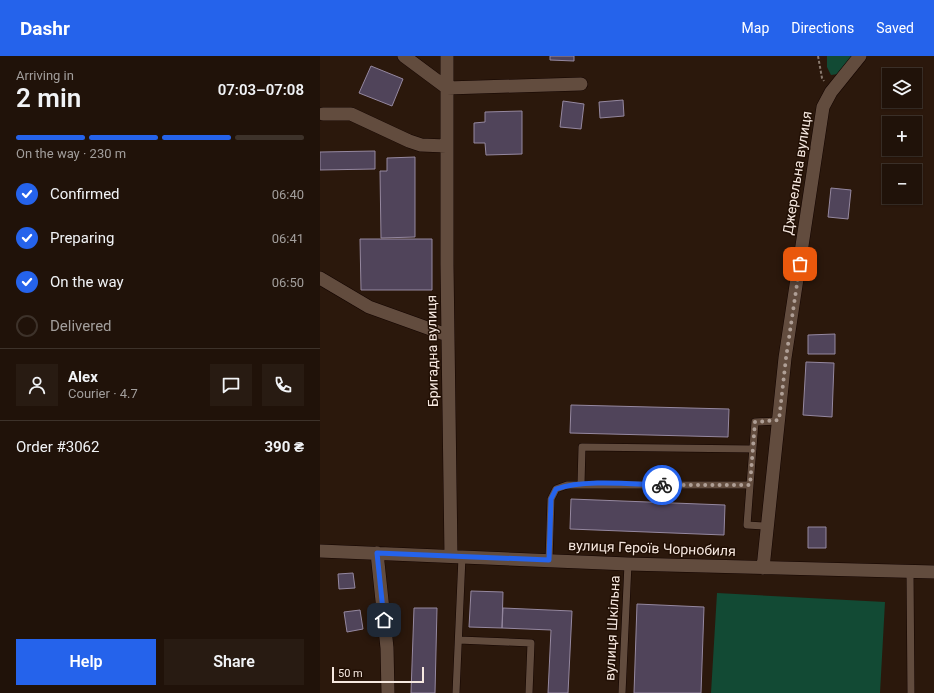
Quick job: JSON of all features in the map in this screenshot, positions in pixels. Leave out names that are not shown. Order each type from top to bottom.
[{"type":"street","points":[[404,56],[447,88],[581,84]]},
{"type":"street","name":"Бригадна вулиця","points":[[447,56],[447,335],[456,556]]},
{"type":"street","name":"Джерельна вулиця","points":[[763,568],[766,526],[786,358],[824,107],[831,92],[860,56]]},
{"type":"street","points":[[322,114],[351,114],[409,142],[421,145],[446,146]]},
{"type":"street","points":[[320,278],[368,307],[447,335]]},
{"type":"street","name":"вулиця Героїв Чорнобиля","points":[[320,552],[456,556],[628,564],[934,572]]},
{"type":"street","points":[[377,553],[387,648],[388,693]]},
{"type":"lane","points":[[766,526],[747,525],[755,422],[779,420]]},
{"type":"lane","points":[[581,484],[582,447],[753,449]]},
{"type":"lane","points":[[549,560],[551,499],[556,489],[567,485],[581,484],[750,485]]},
{"type":"lane","points":[[456,556],[458,640],[456,693]]},
{"type":"lane","name":"вулиця Шкільна","points":[[622,693],[628,564]]},
{"type":"lane","points":[[910,572],[911,693]]},
{"type":"lane","points":[[458,640],[532,643],[529,693]]},
{"type":"path","points":[[818,56],[822,78],[831,92]]},
{"type":"green space","points":[[827,56],[854,56],[838,74],[831,75],[827,67]]},
{"type":"green space","points":[[717,593],[885,602],[880,693],[711,693]]},
{"type":"building","points":[[550,56],[574,56],[574,61],[550,60]]},
{"type":"building","points":[[371,66],[403,79],[392,106],[359,93]]},
{"type":"building","points":[[623,100],[624,116],[600,118],[599,102]]},
{"type":"building","points":[[563,101],[584,104],[581,129],[560,127]]},
{"type":"building","points":[[522,111],[522,154],[486,155],[485,143],[474,143],[474,123],[485,122],[485,112]]},
{"type":"building","points":[[375,151],[375,169],[320,170],[320,152]]},
{"type":"building","points":[[415,157],[415,237],[381,238],[380,171],[387,171],[387,158]]},
{"type":"building","points":[[831,188],[851,190],[848,219],[828,217]]},
{"type":"building","points":[[360,239],[432,239],[432,290],[361,290]]},
{"type":"building","points":[[835,334],[835,354],[808,354],[808,335]]},
{"type":"building","points":[[806,362],[834,363],[832,417],[803,415]]},
{"type":"building","points":[[571,405],[729,409],[728,437],[570,433]]},
{"type":"building","points":[[571,499],[725,505],[724,535],[570,529]]},
{"type":"building","points":[[808,527],[826,527],[826,548],[808,548]]},
{"type":"building","points":[[353,573],[355,588],[339,589],[338,574]]},
{"type":"building","points":[[471,591],[503,592],[502,628],[469,627]]},
{"type":"building","points":[[637,604],[704,607],[701,693],[634,693]]},
{"type":"building","points":[[414,608],[437,608],[435,693],[411,693]]},
{"type":"building","points":[[503,608],[572,611],[568,693],[548,693],[551,630],[502,628]]},
{"type":"building","points":[[360,610],[363,629],[347,632],[344,612]]},
{"type":"way so far","points":[[662,485],[750,485],[755,422],[779,420],[786,358],[800,264]]},
{"type":"route","points":[[384,620],[377,553],[549,560],[551,499],[556,489],[567,485],[581,484],[662,485]]}]
